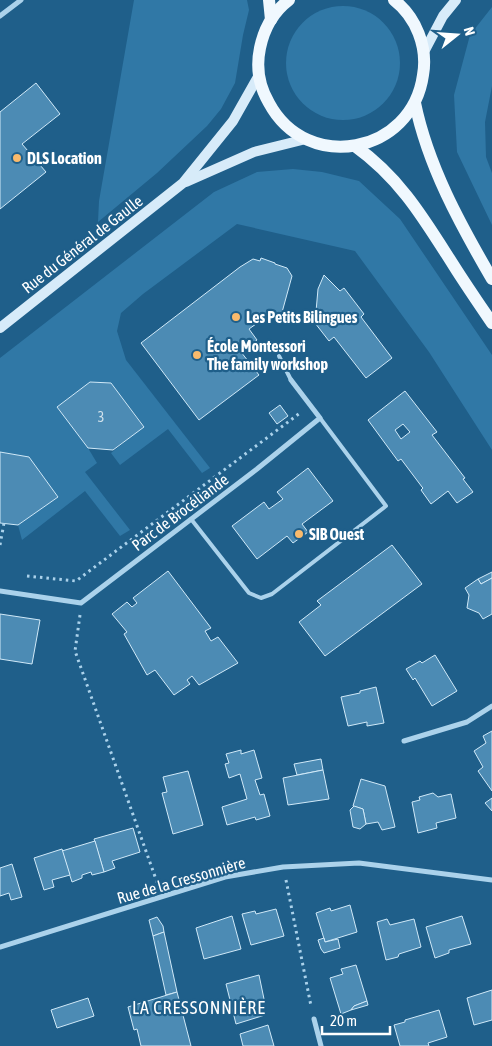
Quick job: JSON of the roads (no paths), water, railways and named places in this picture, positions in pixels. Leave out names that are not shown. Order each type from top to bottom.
[{"type":"main road","points":[[270,0],[271,20]]},
{"type":"main road","points":[[289,0],[271,20],[263,37],[259,55],[258,75],[264,95],[274,113],[288,128],[306,139],[322,145],[338,147],[355,146],[374,141],[390,132],[404,119],[415,103],[422,86],[424,52],[419,33],[409,16],[394,0]]},
{"type":"main road","points":[[424,52],[443,16],[456,0]]},
{"type":"main road","name":"Rue du Général de Gaulle","points":[[0,328],[183,183],[233,121],[258,75]]},
{"type":"main road","points":[[415,103],[424,137],[446,192],[461,224],[492,279]]},
{"type":"main road","name":"Rue du Général de Gaulle","points":[[183,183],[254,152],[306,139]]},
{"type":"main road","points":[[355,146],[387,172],[405,193],[425,219],[492,323]]},
{"type":"street","points":[[0,16],[21,0]]},
{"type":"street","points":[[291,380],[320,418]]},
{"type":"street","name":"Parc de Brocéliande","points":[[0,591],[81,603],[320,418]]},
{"type":"street","points":[[404,741],[467,722],[492,706]]},
{"type":"street","name":"Rue de la Cressonnière","points":[[0,947],[225,877],[283,867],[359,863],[492,880]]},
{"type":"street","points":[[314,1019],[321,1046]]},
{"type":"lane","points":[[280,356],[291,380]]},
{"type":"lane","points":[[191,519],[249,593],[261,598],[272,594],[386,506],[320,418]]},
{"type":"place","name":"DLS Location","points":[[17,158]]},
{"type":"place","name":"Les Petits Bilingues","points":[[236,317]]},
{"type":"place","name":"École Montessori The family workshop","points":[[197,355]]},
{"type":"place","name":"SIB Ouest","points":[[299,534]]},
{"type":"district","name":"LA CRESSONNIÈRE","points":[[199,1008]]}]
